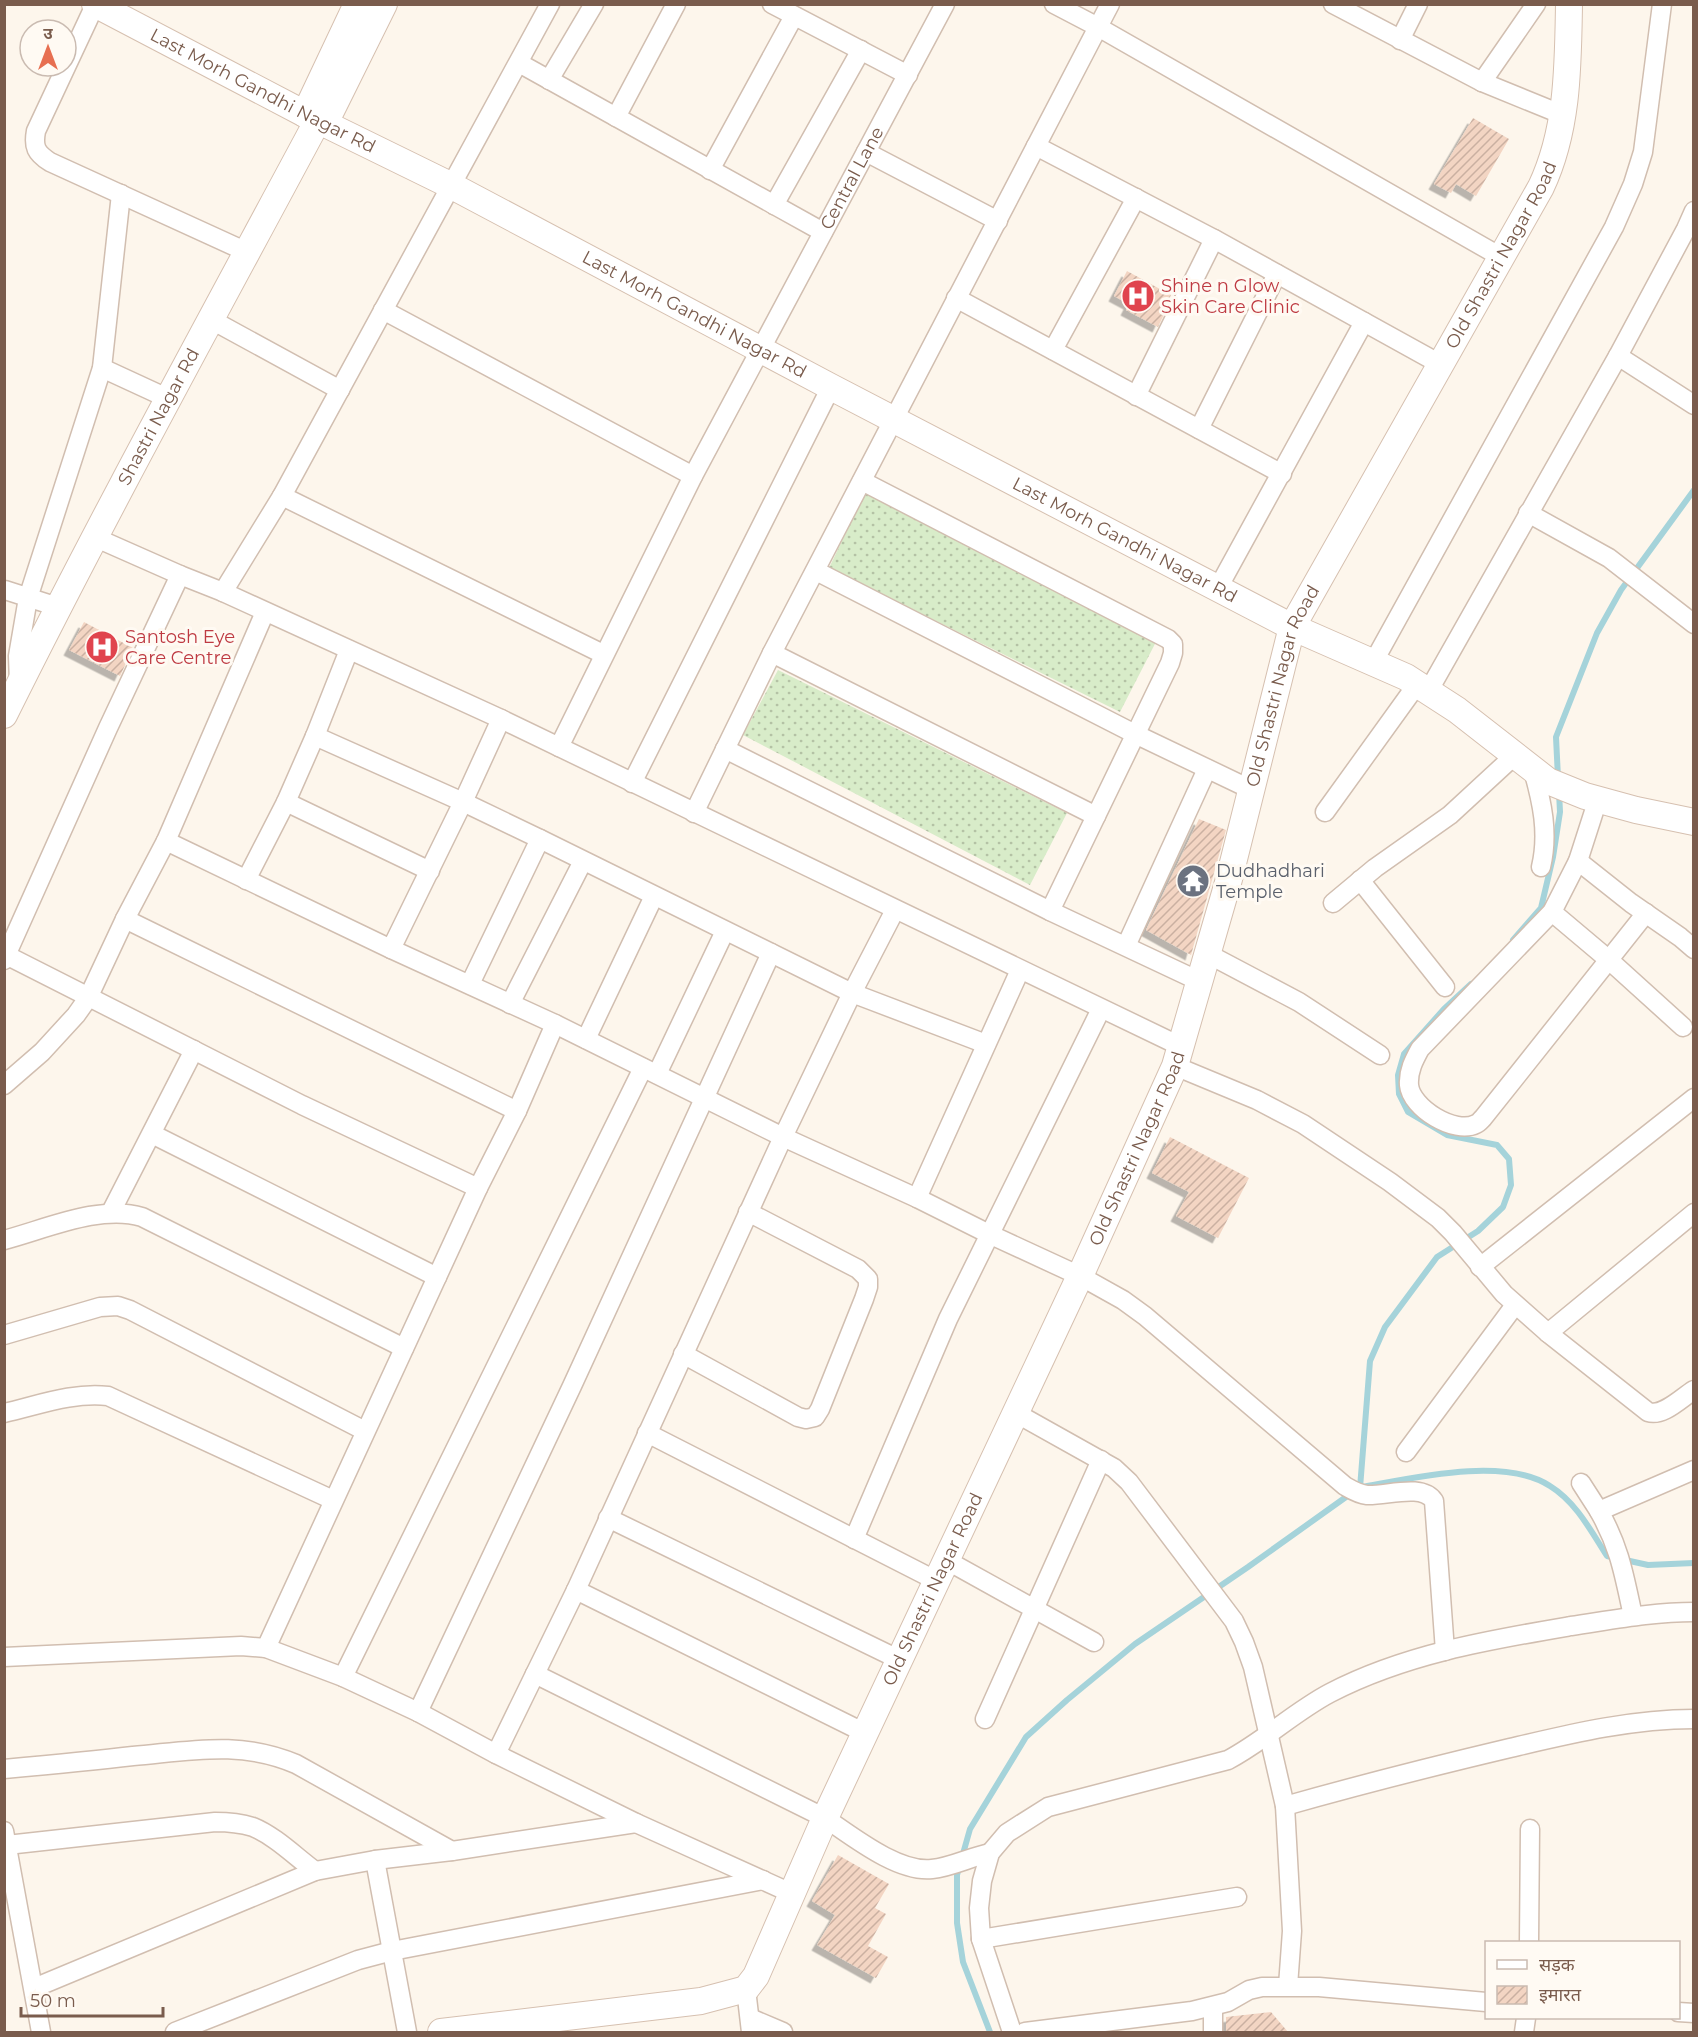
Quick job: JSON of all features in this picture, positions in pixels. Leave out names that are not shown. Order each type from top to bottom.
[{"type":"street","points":[[316,119],[357,4]]},
{"type":"street","points":[[316,119],[384,4]]},
{"type":"street","points":[[223,592],[282,496],[550,4]]},
{"type":"street","points":[[549,80],[594,4]]},
{"type":"street","points":[[616,117],[676,4]]},
{"type":"street","points":[[772,4],[908,75]]},
{"type":"street","name":"Central Lane","points":[[559,747],[693,476],[945,4]]},
{"type":"street","points":[[1054,4],[1501,257]]},
{"type":"street","points":[[694,813],[772,653],[1110,4]]},
{"type":"street","points":[[1333,4],[1482,82],[1563,115]]},
{"type":"street","points":[[1400,40],[1418,4]]},
{"type":"street","points":[[1482,82],[1536,4]]},
{"type":"street","name":"Old Shastri Nagar Road","points":[[746,1989],[763,1963],[825,1818],[1014,1412],[1080,1276],[1178,1056],[1201,982],[1292,627],[1551,166],[1563,115],[1568,75],[1569,4]]},
{"type":"street","points":[[1374,661],[1614,226],[1633,184],[1643,152],[1648,122],[1662,4]]},
{"type":"street","points":[[95,5],[36,131],[34,143],[37,154],[247,252]]},
{"type":"street","name":"Last Morh Gandhi Nagar Rd","points":[[95,5],[125,11],[316,119],[452,186],[759,350],[1292,627],[1374,661],[1424,687],[1532,769],[1592,797],[1636,810],[1694,822]]},
{"type":"street","points":[[710,170],[794,16]]},
{"type":"street","points":[[774,205],[861,50]]},
{"type":"street","points":[[519,63],[823,232]]},
{"type":"street","name":"Shastri Nagar Rd","points":[[4,715],[94,537],[316,119]]},
{"type":"street","points":[[1036,146],[1214,239],[1440,364]]},
{"type":"street","points":[[866,152],[998,221]]},
{"type":"street","points":[[19,686],[18,656],[28,598],[102,368],[121,194]]},
{"type":"street","points":[[1053,350],[1136,198]]},
{"type":"street","points":[[1325,812],[1424,687],[1618,356],[1694,211]]},
{"type":"street","points":[[1136,396],[1214,239]]},
{"type":"street","points":[[1199,429],[1277,274]]},
{"type":"street","points":[[956,298],[1282,474]]},
{"type":"street","points":[[383,310],[693,476]]},
{"type":"street","points":[[210,319],[340,390]]},
{"type":"street","points":[[1218,588],[1364,321]]},
{"type":"street","points":[[1618,356],[1694,405]]},
{"type":"street","points":[[102,368],[167,398]]},
{"type":"street","points":[[632,783],[831,387]]},
{"type":"street","points":[[862,481],[1168,639],[1173,644],[1170,663],[1050,911]]},
{"type":"street","points":[[282,496],[603,654]]},
{"type":"street","points":[[1528,513],[1589,546],[1694,624]]},
{"type":"street","points":[[94,537],[223,592],[501,719],[1101,1009],[1178,1056],[1303,1124],[1390,1182],[1438,1218],[1515,1305],[1648,1412],[1654,1414],[1661,1412],[1694,1390]]},
{"type":"street","points":[[816,570],[1135,734],[1252,790]]},
{"type":"street","points":[[4,575],[7,581],[5,590],[58,607]]},
{"type":"street","points":[[180,575],[5,956],[302,1105],[478,1188]]},
{"type":"street","points":[[4,1085],[42,1052],[76,1016],[88,998],[125,919],[166,841],[265,612]]},
{"type":"street","points":[[246,880],[286,801],[349,650]]},
{"type":"street","points":[[772,653],[1096,816]]},
{"type":"street","points":[[391,949],[501,719]]},
{"type":"street","points":[[315,736],[463,801],[852,993],[986,1044]]},
{"type":"street","points":[[725,748],[1050,911],[1201,982]]},
{"type":"street","points":[[1126,946],[1207,769]]},
{"type":"street","points":[[1333,903],[1360,880],[1450,815],[1532,769],[1544,813],[1546,838],[1541,867]]},
{"type":"street","points":[[1592,797],[1578,861],[1552,912],[1420,1049],[1412,1063],[1409,1086],[1420,1107],[1450,1123],[1464,1127],[1476,1125],[1484,1118],[1646,913]]},
{"type":"street","points":[[286,801],[430,871]]},
{"type":"street","points":[[470,984],[540,839]]},
{"type":"street","points":[[166,841],[391,949],[555,1024],[783,1137],[1080,1276],[1124,1300],[1351,1490],[1366,1495],[1424,1492],[1430,1495],[1434,1501],[1445,1651]]},
{"type":"street","points":[[510,1004],[583,861]]},
{"type":"street","points":[[1578,861],[1694,949]]},
{"type":"street","points":[[1360,880],[1445,987]]},
{"type":"street","points":[[586,1040],[654,896]]},
{"type":"street","points":[[496,1754],[576,1590],[783,1137],[852,993],[895,910]]},
{"type":"street","points":[[1552,912],[1683,1027]]},
{"type":"street","points":[[125,919],[517,1111]]},
{"type":"street","points":[[343,1677],[650,1071],[725,931]]},
{"type":"street","points":[[418,1712],[771,953]]},
{"type":"street","points":[[1208,954],[1291,997],[1380,1055]]},
{"type":"street","points":[[917,1198],[1020,970]]},
{"type":"street","points":[[854,1539],[948,1319],[1101,1009]]},
{"type":"street","points":[[266,1648],[478,1188],[517,1111],[555,1024]]},
{"type":"street","points":[[111,1212],[194,1050]]},
{"type":"street","points":[[1477,1264],[1694,1098]]},
{"type":"street","points":[[152,1134],[437,1277]]},
{"type":"street","points":[[4,1240],[91,1216],[127,1212],[142,1217],[404,1348]]},
{"type":"street","points":[[683,1354],[798,1417],[806,1419],[815,1417],[820,1409],[864,1299],[868,1279],[865,1273],[858,1269],[748,1212]]},
{"type":"street","points":[[1548,1333],[1694,1213]]},
{"type":"street","points":[[1406,1452],[1515,1305]]},
{"type":"street","points":[[4,1335],[100,1307],[118,1306],[130,1310],[365,1431]]},
{"type":"street","points":[[4,1413],[67,1397],[89,1394],[108,1396],[333,1500]]},
{"type":"street","points":[[1014,1412],[1101,1460],[1129,1482],[1234,1621],[1253,1667],[1285,1806],[1292,1931],[1288,1986]]},
{"type":"street","points":[[647,1433],[854,1539],[1035,1608],[1094,1642]]},
{"type":"street","points":[[985,1719],[1101,1460]]},
{"type":"street","points":[[1599,1511],[1694,1470]]},
{"type":"street","points":[[1581,1483],[1611,1532],[1621,1561],[1633,1616]]},
{"type":"street","points":[[608,1518],[900,1660]]},
{"type":"street","points":[[576,1590],[865,1733]]},
{"type":"street","points":[[535,1674],[825,1818],[860,1842],[898,1862],[912,1868],[929,1869],[946,1867],[983,1855],[1007,1833],[1048,1807],[1228,1760],[1247,1750],[1300,1711],[1356,1680],[1384,1668],[1445,1651],[1531,1633],[1633,1616],[1694,1612]]},
{"type":"street","points":[[4,1657],[241,1646],[266,1648],[343,1677],[418,1712],[496,1754],[636,1823],[791,1893]]},
{"type":"street","points":[[1285,1806],[1400,1774],[1588,1731],[1658,1720],[1694,1719]]},
{"type":"street","points":[[4,1769],[208,1749],[250,1750],[274,1755],[296,1764],[452,1851]]},
{"type":"street","points":[[41,2032],[6,1838],[215,1822],[236,1823],[254,1827],[315,1871]]},
{"type":"street","points":[[34,1988],[315,1871],[375,1860],[452,1851],[636,1823]]},
{"type":"street","points":[[1529,1941],[1530,1829]]},
{"type":"street","points":[[983,1855],[979,1908],[981,1939],[1012,2032]]},
{"type":"street","points":[[375,1860],[407,2032]]},
{"type":"street","points":[[175,2032],[358,1960],[392,1951],[764,1880]]},
{"type":"street","points":[[981,1939],[1237,1897]]},
{"type":"street","points":[[1025,2032],[1121,2027],[1213,2007],[1228,2002],[1249,1990],[1263,1987],[1319,1987],[1485,2002]]},
{"type":"street","points":[[441,2032],[701,2001],[746,1989],[750,2025],[783,2032]]},
{"type":"street","points":[[1213,2007],[1213,2032]]},
{"type":"green space","points":[[865,493],[1158,638],[1120,712],[829,568]]},
{"type":"green space","points":[[778,670],[1067,813],[1030,885],[743,735]]},
{"type":"building","points":[[1473,118],[1509,139],[1476,196],[1456,184],[1451,193],[1434,184]]},
{"type":"building","points":[[1127,271],[1171,295],[1158,327],[1126,310],[1129,304],[1114,296]]},
{"type":"building","points":[[84,622],[133,648],[120,676],[69,650]]},
{"type":"building","name":"Dudhadhari Temple","points":[[1199,819],[1226,830],[1191,955],[1146,930]]},
{"type":"building","points":[[1170,1137],[1249,1178],[1218,1238],[1176,1216],[1189,1192],[1152,1173]]},
{"type":"building","points":[[838,1855],[889,1884],[875,1908],[886,1914],[868,1946],[888,1957],[876,1978],[817,1945],[835,1915],[812,1901]]},
{"type":"building","points":[[1271,2012],[1288,2032],[1226,2032],[1226,2017]]},
{"type":"waterway","points":[[1558,778],[1556,737],[1597,633],[1621,590],[1694,490]]},
{"type":"waterway","points":[[1513,940],[1541,908],[1553,857],[1560,812],[1559,792]]},
{"type":"waterway","points":[[1360,1488],[1370,1361],[1385,1327],[1437,1257],[1478,1231],[1503,1207],[1511,1185],[1509,1159],[1497,1145],[1447,1135],[1408,1112],[1399,1094],[1398,1075],[1404,1054],[1444,1009],[1471,984]]},
{"type":"waterway","points":[[1362,1487],[1458,1472],[1509,1472],[1531,1477],[1550,1486],[1568,1500],[1607,1556],[1648,1565],[1694,1563]]},
{"type":"waterway","points":[[990,2032],[963,1962],[957,1923],[957,1875],[970,1829],[1026,1737],[1135,1644],[1353,1492]]},
{"type":"place","name":"Shine n Glow Skin Care Clinic","points":[[1138,296]]},
{"type":"place","name":"Santosh Eye Care Centre","points":[[102,647]]},
{"type":"place","name":"Dudhadhari Temple","points":[[1193,881]]}]
